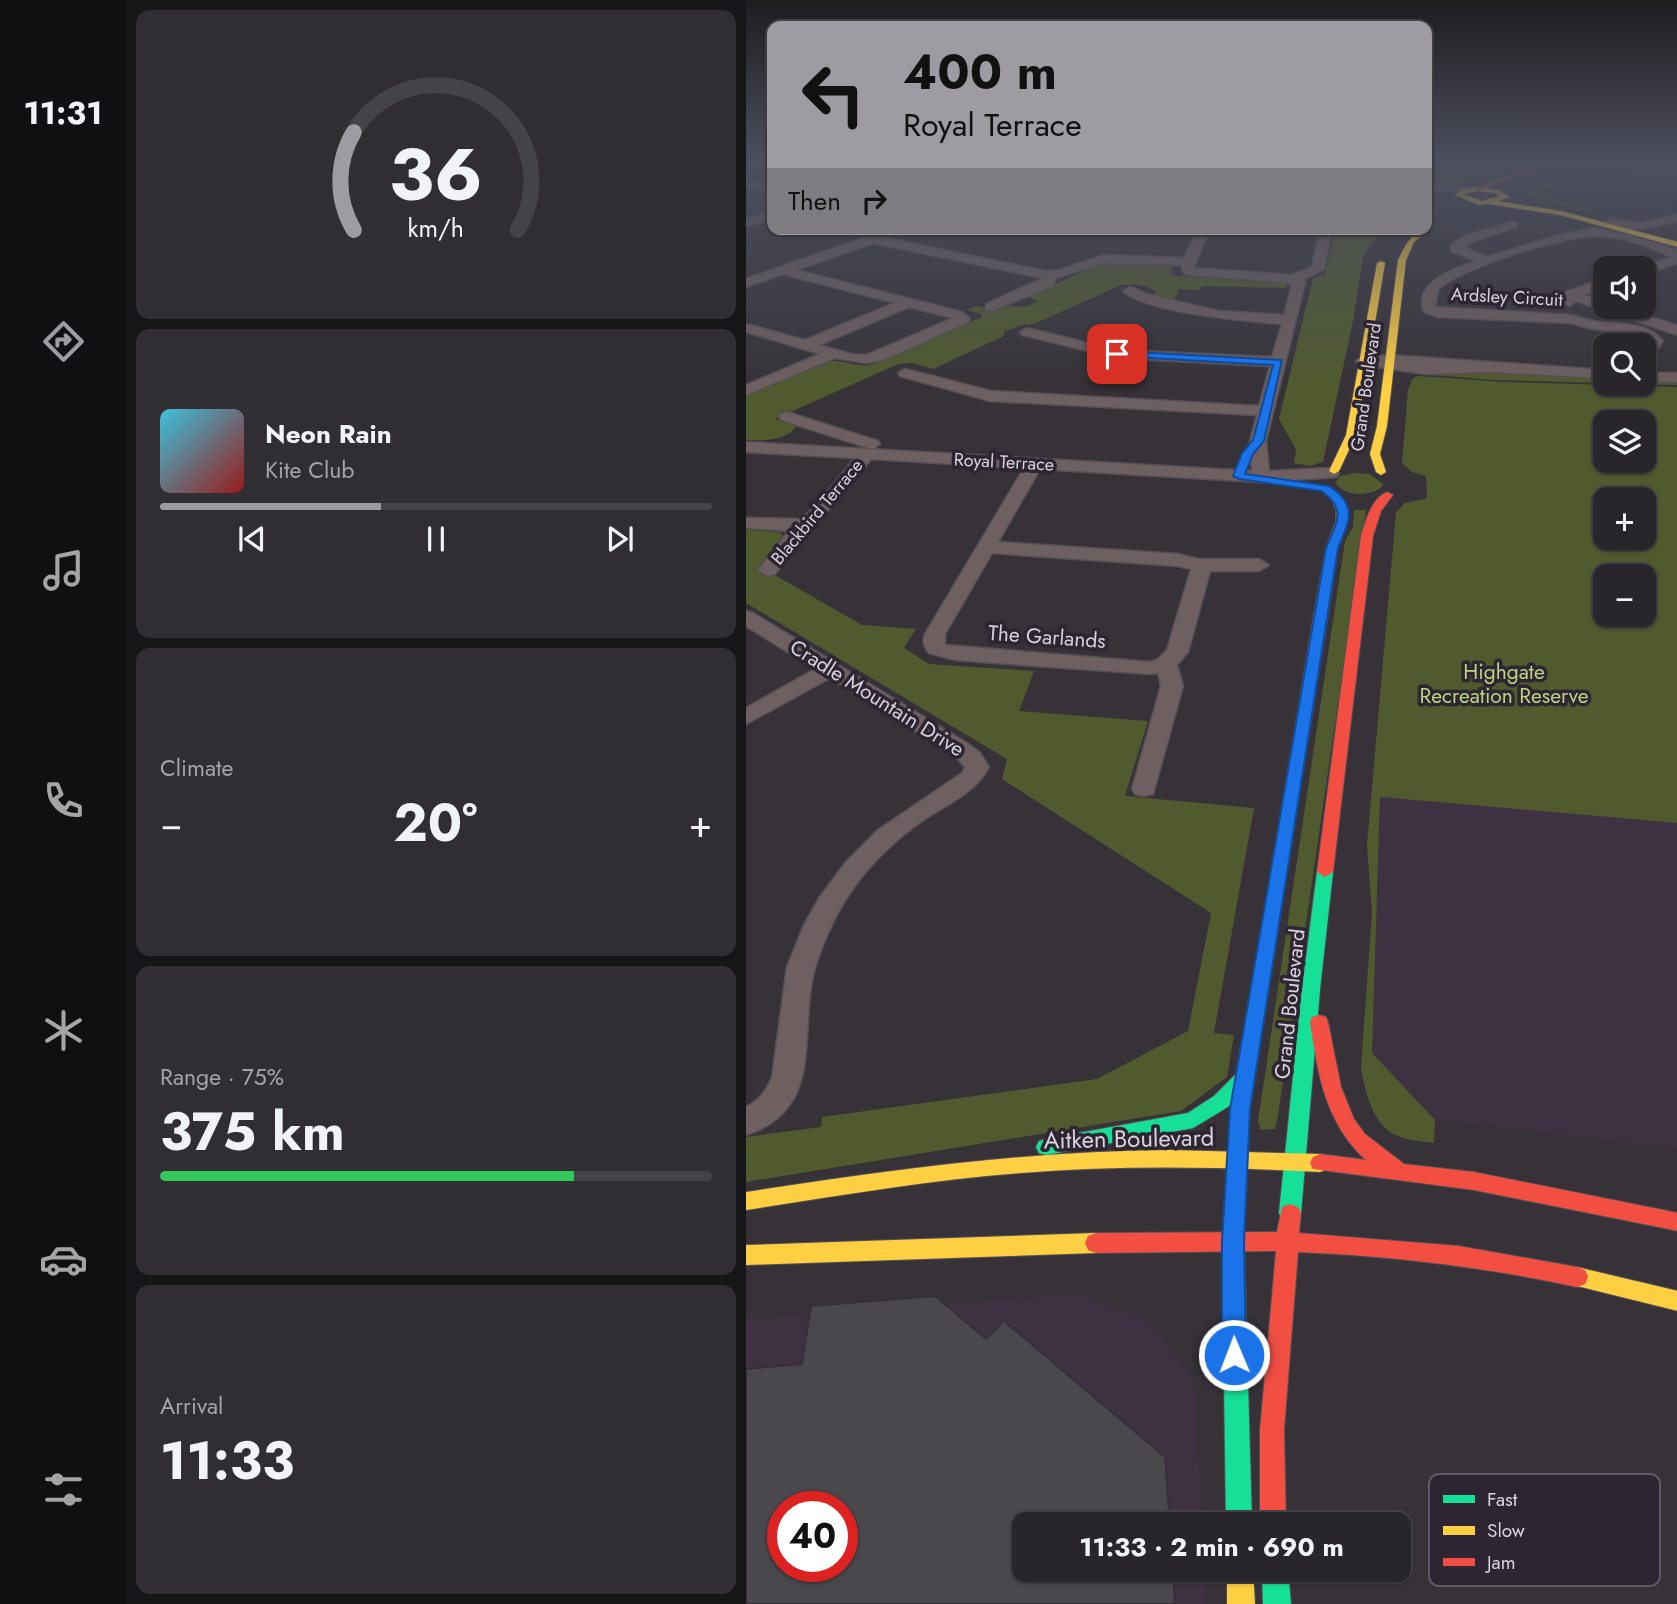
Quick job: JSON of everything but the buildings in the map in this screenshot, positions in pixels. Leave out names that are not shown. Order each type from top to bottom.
[{"type":"street","points":[[746,283],[878,237],[1051,275],[1098,255],[1188,262]]},
{"type":"street","points":[[1200,237],[1186,270],[1195,273],[1294,279],[1318,269],[1324,237]]},
{"type":"street","name":"Grand Boulevard","points":[[1273,1512],[1272,1430],[1311,989],[1367,536],[1375,510],[1395,487],[1394,482],[1381,472],[1373,459],[1373,447],[1382,426],[1402,260],[1411,241],[1416,237]]},
{"type":"street","points":[[1479,237],[1468,239],[1455,248],[1487,261]]},
{"type":"street","points":[[1562,237],[1567,238]]},
{"type":"street","name":"Ardsley Circuit","points":[[1571,237],[1466,267],[1439,282],[1429,296],[1429,309],[1447,314],[1572,319],[1582,323],[1625,327],[1641,333]]},
{"type":"street","name":"Ardsley Circuit","points":[[1615,237],[1678,257]]},
{"type":"street","points":[[1655,237],[1678,243]]},
{"type":"street","name":"Grand Boulevard","points":[[1239,1512],[1233,1241],[1238,1134],[1245,1077],[1332,548],[1344,519],[1343,507],[1331,482],[1351,435],[1385,250]]},
{"type":"street","name":"Ardsley Circuit","points":[[1656,265],[1678,257]]},
{"type":"street","points":[[746,328],[856,359],[876,358],[963,319],[957,314],[782,270]]},
{"type":"street","points":[[991,307],[1018,300],[1048,283],[1051,275]]},
{"type":"street","points":[[1261,477],[1258,441],[1299,285],[1294,279]]},
{"type":"street","name":"Ardsley Circuit","points":[[1572,319],[1569,306],[1571,295],[1593,287]]},
{"type":"street","points":[[1130,291],[1143,297],[1181,300],[1227,316],[1290,320]]},
{"type":"street","points":[[1571,295],[1678,332]]},
{"type":"street","points":[[806,345],[909,302]]},
{"type":"street","points":[[1027,332],[1117,354],[1279,362]]},
{"type":"street","points":[[1656,336],[1678,332]]},
{"type":"street","points":[[746,346],[772,335]]},
{"type":"street","points":[[746,390],[835,353]]},
{"type":"street","points":[[1363,362],[1459,370],[1489,368],[1593,373]]},
{"type":"street","points":[[905,373],[990,396],[1266,411]]},
{"type":"street","points":[[1656,377],[1678,378]]},
{"type":"street","points":[[787,417],[869,449]]},
{"type":"street","points":[[779,449],[795,435],[815,426]]},
{"type":"street","points":[[1239,476],[1248,453],[1258,441]]},
{"type":"street","name":"Royal Terrace","points":[[746,447],[869,449],[1035,464],[1331,482]]},
{"type":"street","name":"Blackbird Terrace","points":[[768,570],[805,524],[820,513],[869,449]]},
{"type":"street","name":"The Garlands","points":[[1035,464],[935,634],[933,640],[936,649],[955,653],[1150,668],[1165,664]]},
{"type":"street","points":[[1331,482],[1358,468],[1381,472]]},
{"type":"street","points":[[1331,482],[1358,499],[1387,495]]},
{"type":"street","points":[[747,524],[805,524]]},
{"type":"street","points":[[988,547],[1178,560],[1198,565],[1259,565]]},
{"type":"street","points":[[1144,789],[1172,686],[1165,664],[1177,652],[1201,570],[1198,565]]},
{"type":"street","name":"Cradle Mountain Drive","points":[[746,617],[962,750],[972,758],[977,767],[972,777],[880,841],[841,886],[813,934],[800,970],[787,1086],[775,1106],[746,1122]]},
{"type":"street","points":[[746,717],[830,669]]},
{"type":"street","points":[[1311,989],[1338,1110],[1346,1128],[1365,1153],[1406,1171]]},
{"type":"street","points":[[903,1179],[1104,1135],[1193,1120],[1221,1102],[1245,1077]]},
{"type":"street","name":"Aitken Boulevard","points":[[746,1201],[1007,1165],[1063,1161],[1238,1161],[1406,1171],[1599,1203],[1678,1222]]},
{"type":"street","points":[[746,1255],[1114,1242],[1346,1243],[1467,1257],[1569,1275],[1678,1301]]},
{"type":"street","points":[[1241,1582],[1241,1604]]},
{"type":"street","points":[[1276,1582],[1277,1604]]},
{"type":"shaded area","points":[[1380,797],[1677,823],[1677,1148],[1435,1120],[1372,1053]]},
{"type":"shaded area","points":[[1079,1294],[1153,1323],[1195,1385],[1201,1512],[1012,1512],[1012,1582],[1204,1582],[1205,1604],[746,1604],[746,1319]]},
{"type":"green space","points":[[1333,237],[1378,237],[1363,257],[1354,316],[1323,462],[1310,466],[1294,463],[1296,450],[1279,419],[1313,278],[1325,275]]},
{"type":"green space","points":[[1102,263],[1169,265],[1173,267],[1170,274],[1175,276],[1288,283],[1286,288],[1202,286],[1200,290],[1179,289],[1174,299],[1153,296],[1156,292],[1144,286],[1121,285],[1034,324],[1021,325],[1004,332],[1004,336],[933,369],[912,363],[898,364],[775,419],[797,426],[786,435],[767,440],[746,440],[746,395],[827,361],[870,365],[982,317],[982,314],[967,310],[976,306],[996,310],[1007,306],[1025,307],[1038,301],[1030,298],[1031,295]]},
{"type":"green space","points":[[1417,370],[1593,377],[1593,383],[1495,380],[1418,374]]},
{"type":"green space","name":"Highgate Recreation Reserve","points":[[1419,376],[1593,385],[1593,396],[1656,396],[1656,386],[1678,387],[1677,823],[1380,797],[1372,1053],[1435,1120],[1434,1143],[1400,1137],[1383,1126],[1368,1098],[1361,1067],[1372,913],[1367,845],[1396,512],[1405,503],[1427,497],[1426,476],[1412,472],[1402,463],[1408,389],[1413,378]]},
{"type":"green space","points":[[1656,380],[1674,381],[1678,385],[1656,384]]},
{"type":"green space","points":[[1370,474],[1383,484],[1382,487],[1370,493],[1357,494],[1344,491],[1335,482],[1340,476]]},
{"type":"green space","points":[[1354,510],[1366,510],[1278,1116],[1275,1129],[1261,1130],[1258,1121],[1345,541],[1353,527]]},
{"type":"green space","points":[[746,530],[779,532],[783,536],[759,566],[862,625],[916,629],[904,648],[929,664],[1034,671],[1019,711],[1148,721],[1125,796],[1254,808],[1214,1033],[1234,1035],[1227,1077],[1181,1111],[746,1182],[746,1137],[821,1127],[822,1117],[1097,1079],[1188,1031],[1211,913],[1002,779],[1007,759],[746,603]]},
{"type":"traffic: fast","points":[[1290,1213],[1325,872]]},
{"type":"traffic: fast","points":[[1239,1512],[1233,1241],[1240,1109],[1277,884]]},
{"type":"traffic: fast","points":[[1046,1147],[1193,1120],[1221,1102],[1245,1077]]},
{"type":"traffic: fast","points":[[1276,1582],[1277,1604]]},
{"type":"traffic: slow","points":[[1381,472],[1375,454],[1382,426],[1402,260],[1415,237]]},
{"type":"traffic: slow","points":[[1648,237],[1678,245]]},
{"type":"traffic: slow","points":[[1334,471],[1351,435],[1381,263]]},
{"type":"traffic: slow","points":[[1277,884],[1321,614]]},
{"type":"traffic: slow","points":[[746,1201],[918,1175],[1058,1161],[1170,1159],[1320,1163]]},
{"type":"traffic: slow","points":[[746,1255],[1096,1243]]},
{"type":"traffic: slow","points":[[1577,1277],[1678,1301]]},
{"type":"traffic: slow","points":[[1240,1582],[1241,1604]]},
{"type":"traffic: jam","points":[[1321,614],[1332,548],[1342,521],[1342,509],[1335,495]]},
{"type":"traffic: jam","points":[[1325,872],[1367,536],[1375,510],[1387,495]]},
{"type":"traffic: jam","points":[[1319,1022],[1331,1087],[1346,1124],[1358,1140],[1395,1167]]},
{"type":"traffic: jam","points":[[1320,1163],[1474,1181],[1678,1222]]},
{"type":"traffic: jam","points":[[1273,1512],[1272,1430],[1290,1213]]},
{"type":"traffic: jam","points":[[1096,1243],[1277,1241],[1399,1248],[1459,1255],[1577,1277]]},
{"type":"route","points":[[1117,354],[1279,362],[1258,441],[1248,453],[1239,476],[1325,488],[1335,495],[1344,509],[1344,519],[1332,548],[1240,1109],[1233,1241],[1234,1355]]}]
